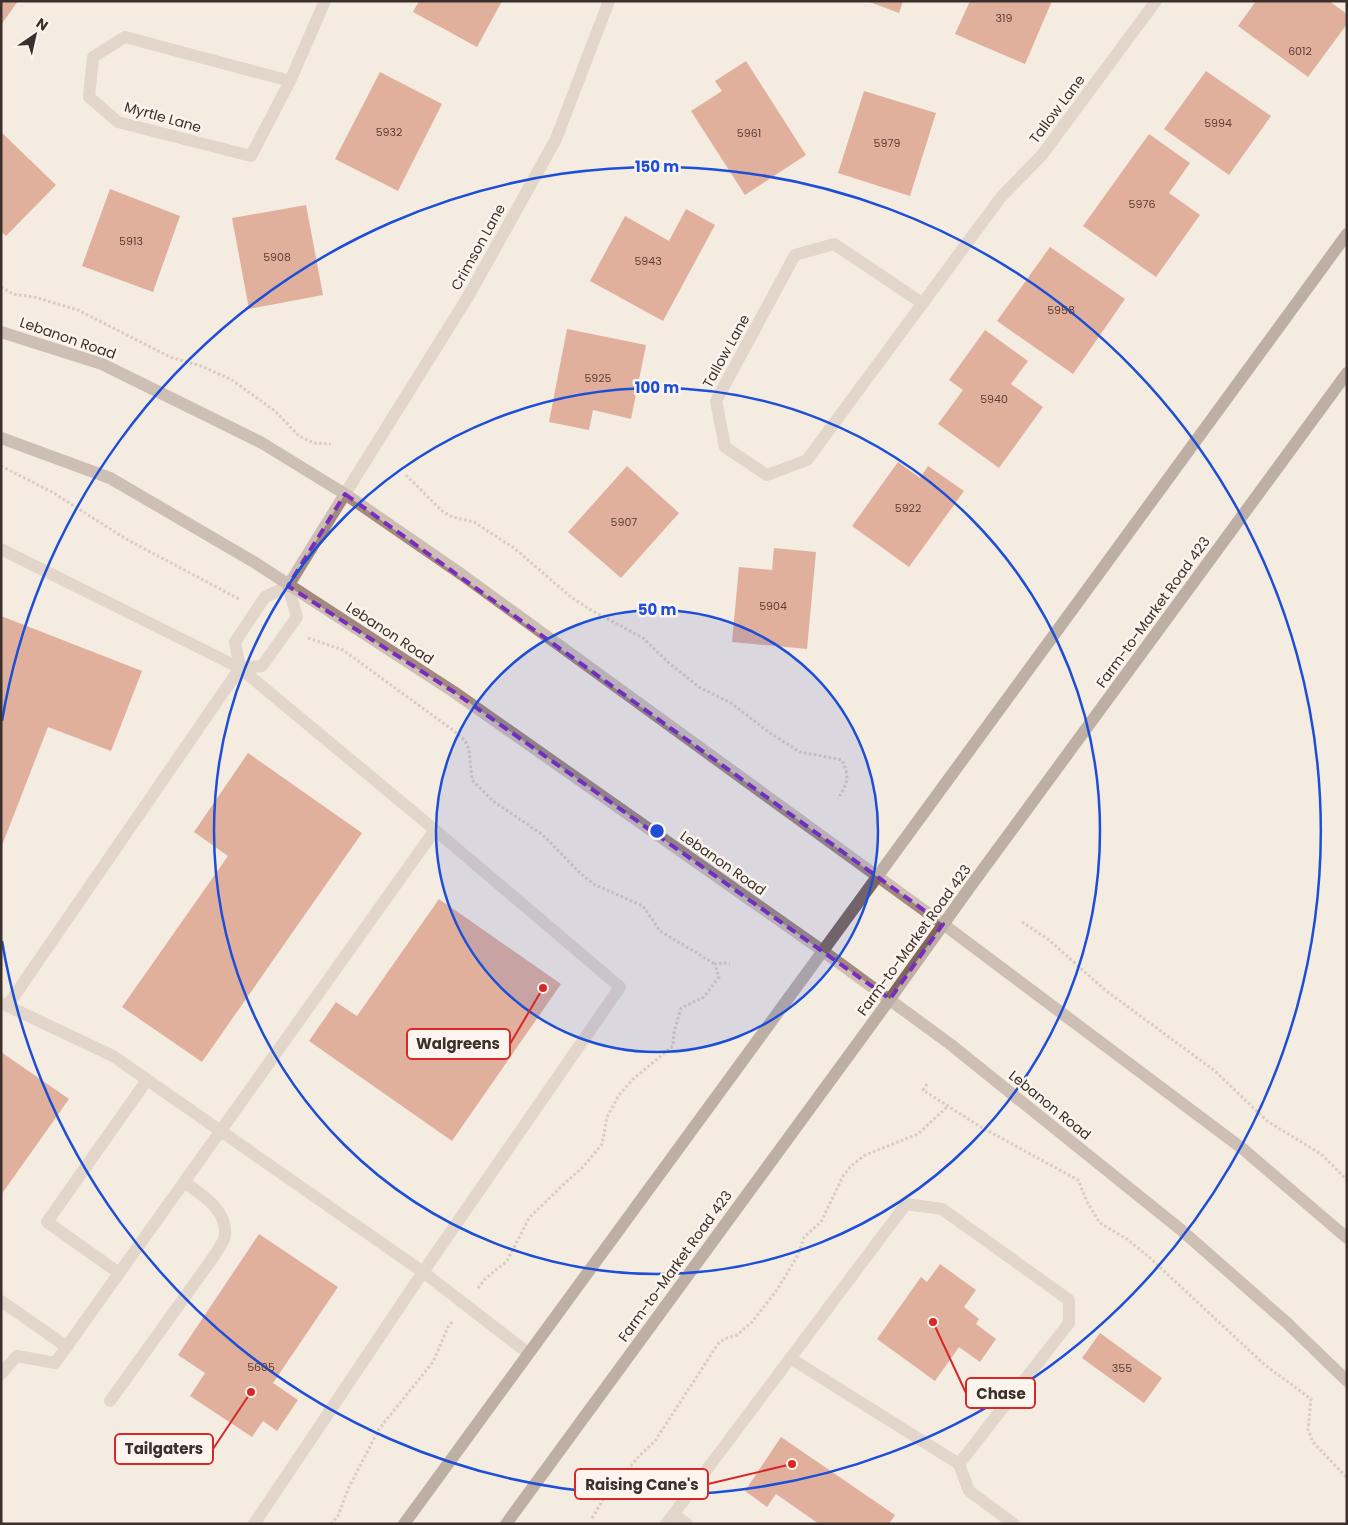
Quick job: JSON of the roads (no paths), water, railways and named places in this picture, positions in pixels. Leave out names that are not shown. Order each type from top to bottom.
[{"type":"main road","points":[[404,1524],[1347,234]]},
{"type":"main road","name":"Lebanon Road","points":[[1,332],[102,364],[262,443],[345,494],[461,574],[943,924],[1242,1149],[1347,1238]]},
{"type":"main road","name":"Farm-to-Market Road 423","points":[[506,1524],[1347,373]]},
{"type":"main road","name":"Lebanon Road","points":[[1,438],[110,478],[254,562],[288,586],[454,692],[823,951],[950,1044],[1180,1229],[1286,1322],[1347,1381]]},
{"type":"main road","points":[[288,586],[345,494]]},
{"type":"street","name":"Myrtle Lane","points":[[290,81],[125,37],[93,57],[89,97],[118,122],[250,156],[290,81],[324,1]]},
{"type":"street","name":"Crimson Lane","points":[[345,494],[469,295],[556,139],[609,1]]},
{"type":"street","name":"Tallow Lane","points":[[922,303],[834,244],[795,255],[716,401],[725,447],[767,475],[807,460],[1001,196],[1042,155],[1156,1]]},
{"type":"street","points":[[1,549],[240,668],[436,830],[620,987],[254,1524]]},
{"type":"street","points":[[240,668],[262,666],[297,617],[288,586],[265,597],[235,642],[240,668],[4,1004],[113,1056],[424,1272],[528,1353]]},
{"type":"street","points":[[1,1374],[17,1356],[55,1363],[436,830]]},
{"type":"street","points":[[119,1273],[47,1222],[146,1080]]},
{"type":"street","points":[[110,1401],[212,1259],[223,1240],[224,1224],[218,1210],[204,1196],[184,1182]]},
{"type":"street","points":[[687,1524],[670,1519],[906,1204],[942,1209],[1069,1300],[1069,1324],[959,1464]]},
{"type":"street","points":[[1,1301],[67,1347]]},
{"type":"street","points":[[790,1358],[959,1464],[969,1491],[1014,1524]]},
{"type":"place","name":"Walgreens","points":[[543,988]]},
{"type":"place","name":"Chase","points":[[933,1322]]},
{"type":"place","name":"Tailgaters","points":[[251,1392]]},
{"type":"place","name":"Raising Cane's","points":[[792,1464]]}]
